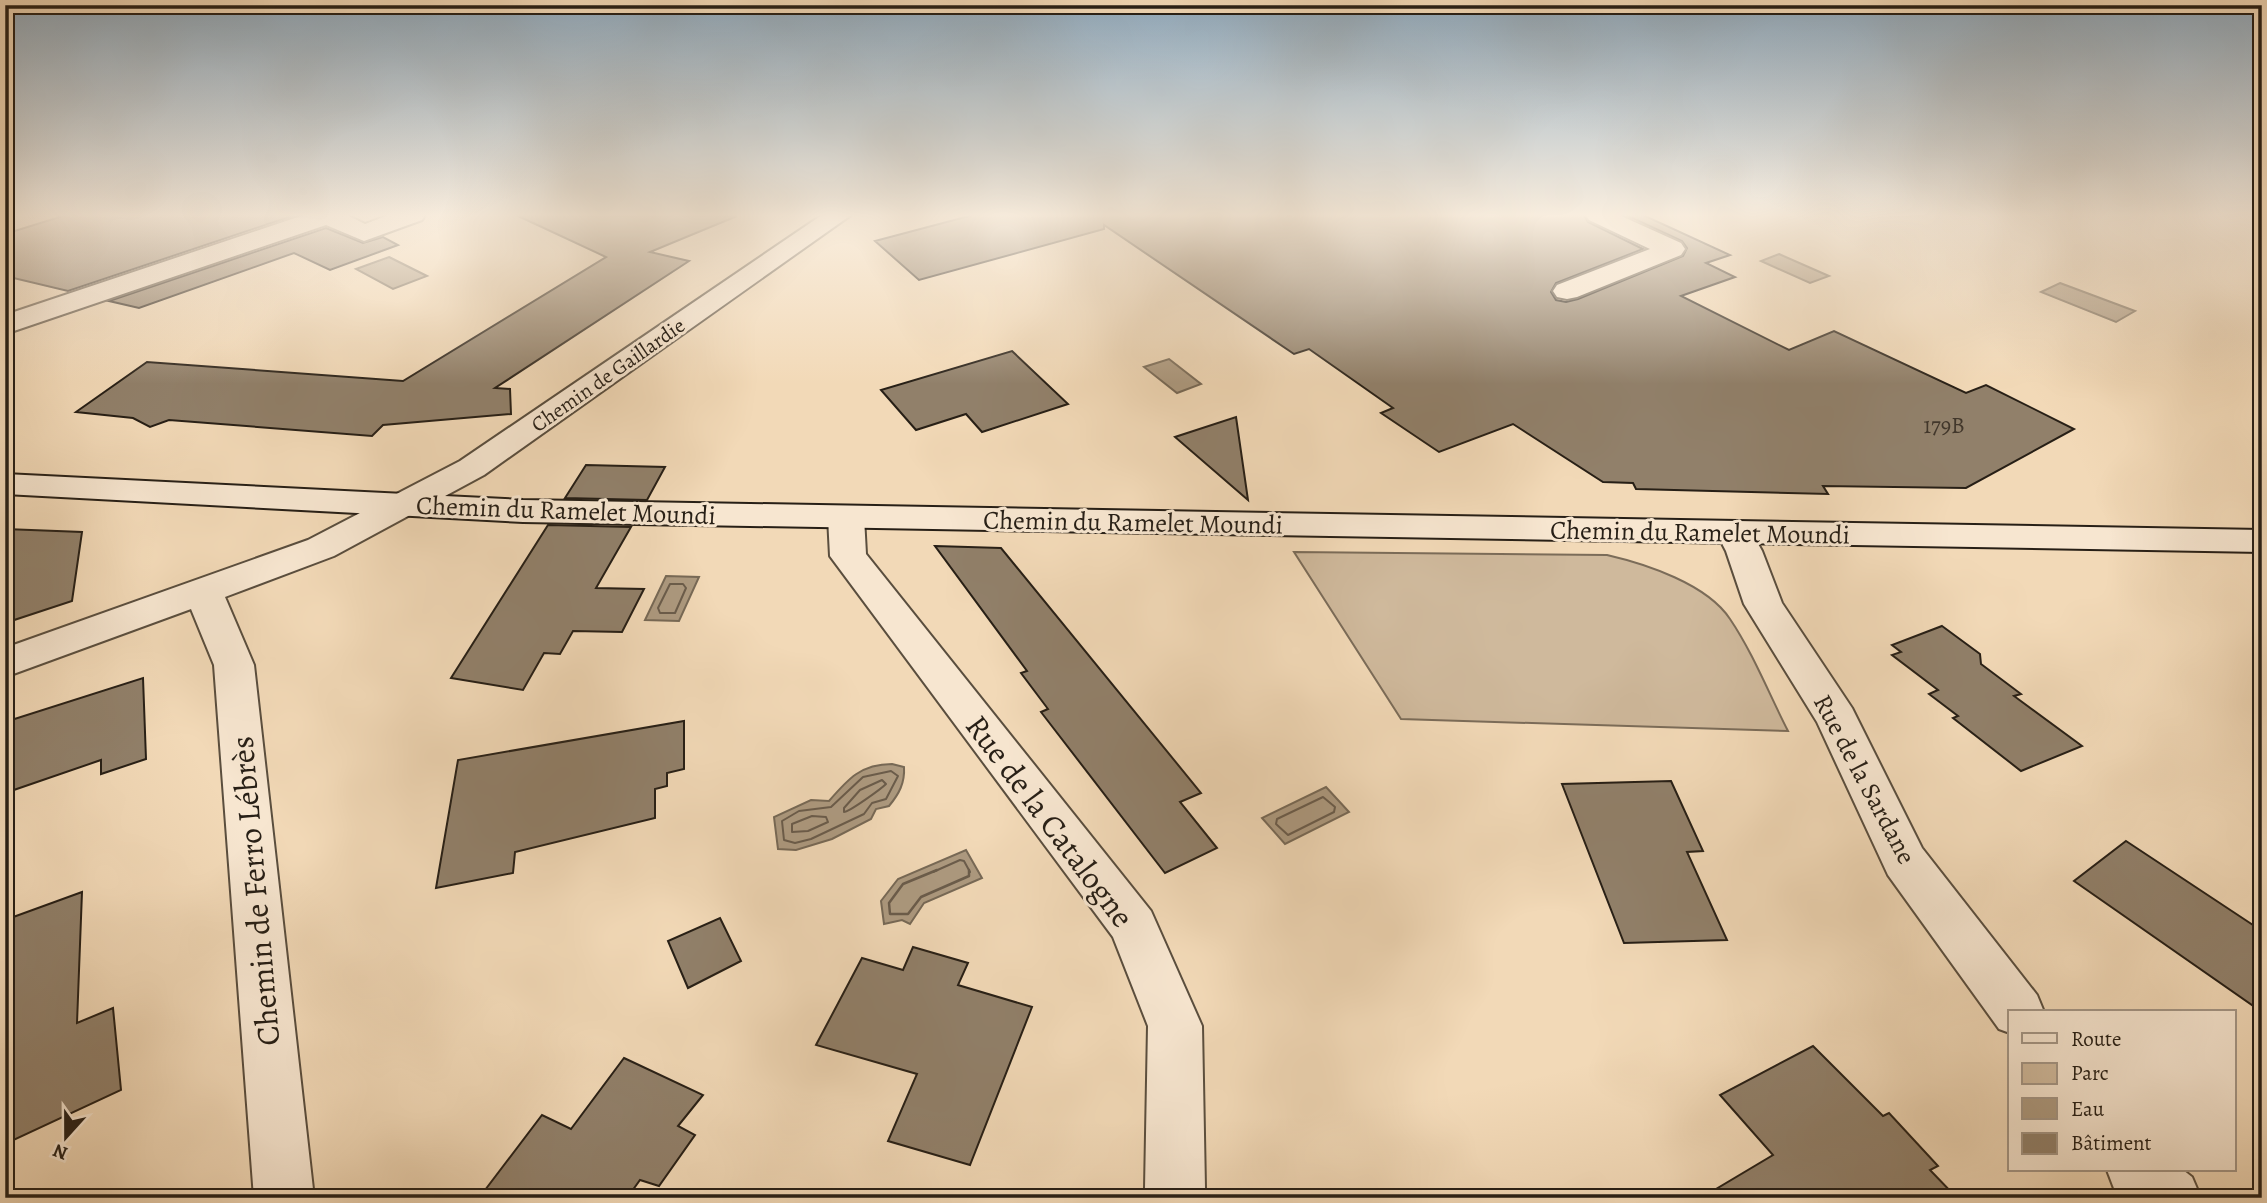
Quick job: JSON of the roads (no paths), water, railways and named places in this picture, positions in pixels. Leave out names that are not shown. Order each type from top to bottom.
[{"type":"street","points":[[5,326],[167,271]]},
{"type":"street","name":"Chemin de Gaillardie","points":[[407,505],[472,468],[758,271]]},
{"type":"street","points":[[1567,291],[1617,271]]},
{"type":"street","name":"Chemin du Ramelet Moundi","points":[[5,484],[523,512],[2262,541]]},
{"type":"street","points":[[5,663],[321,548],[407,505]]},
{"type":"street","name":"Rue de la Catalogne","points":[[846,517],[848,556],[1133,926],[1175,1026],[1175,1188],[1172,1198]]},
{"type":"street","name":"Rue de la Sardane","points":[[1734,532],[1744,551],[1762,604],[1837,719],[1905,861],[2017,1010]]},
{"type":"street","name":"Chemin de Ferro Lébrès","points":[[204,590],[234,665],[284,1198]]},
{"type":"street","points":[[2138,1172],[2171,1198]]},
{"type":"water","points":[[360,271],[417,271],[427,276],[393,289]]},
{"type":"water","points":[[1784,271],[1818,271],[1829,276],[1810,283]]},
{"type":"water","points":[[2060,283],[2135,311],[2116,322],[2041,292]]},
{"type":"water","points":[[1169,359],[1201,384],[1177,393],[1144,367]]},
{"type":"water","points":[[666,576],[699,577],[679,621],[645,620]]},
{"type":"water","points":[[892,764],[904,767],[904,773],[901,788],[889,806],[876,809],[871,819],[832,839],[796,850],[778,849],[774,817],[811,800],[829,801],[856,774],[872,767]]},
{"type":"water","points":[[1326,787],[1349,812],[1285,844],[1262,818]]},
{"type":"water","points":[[966,850],[982,878],[924,903],[910,924],[902,920],[884,924],[881,901],[898,879]]}]
